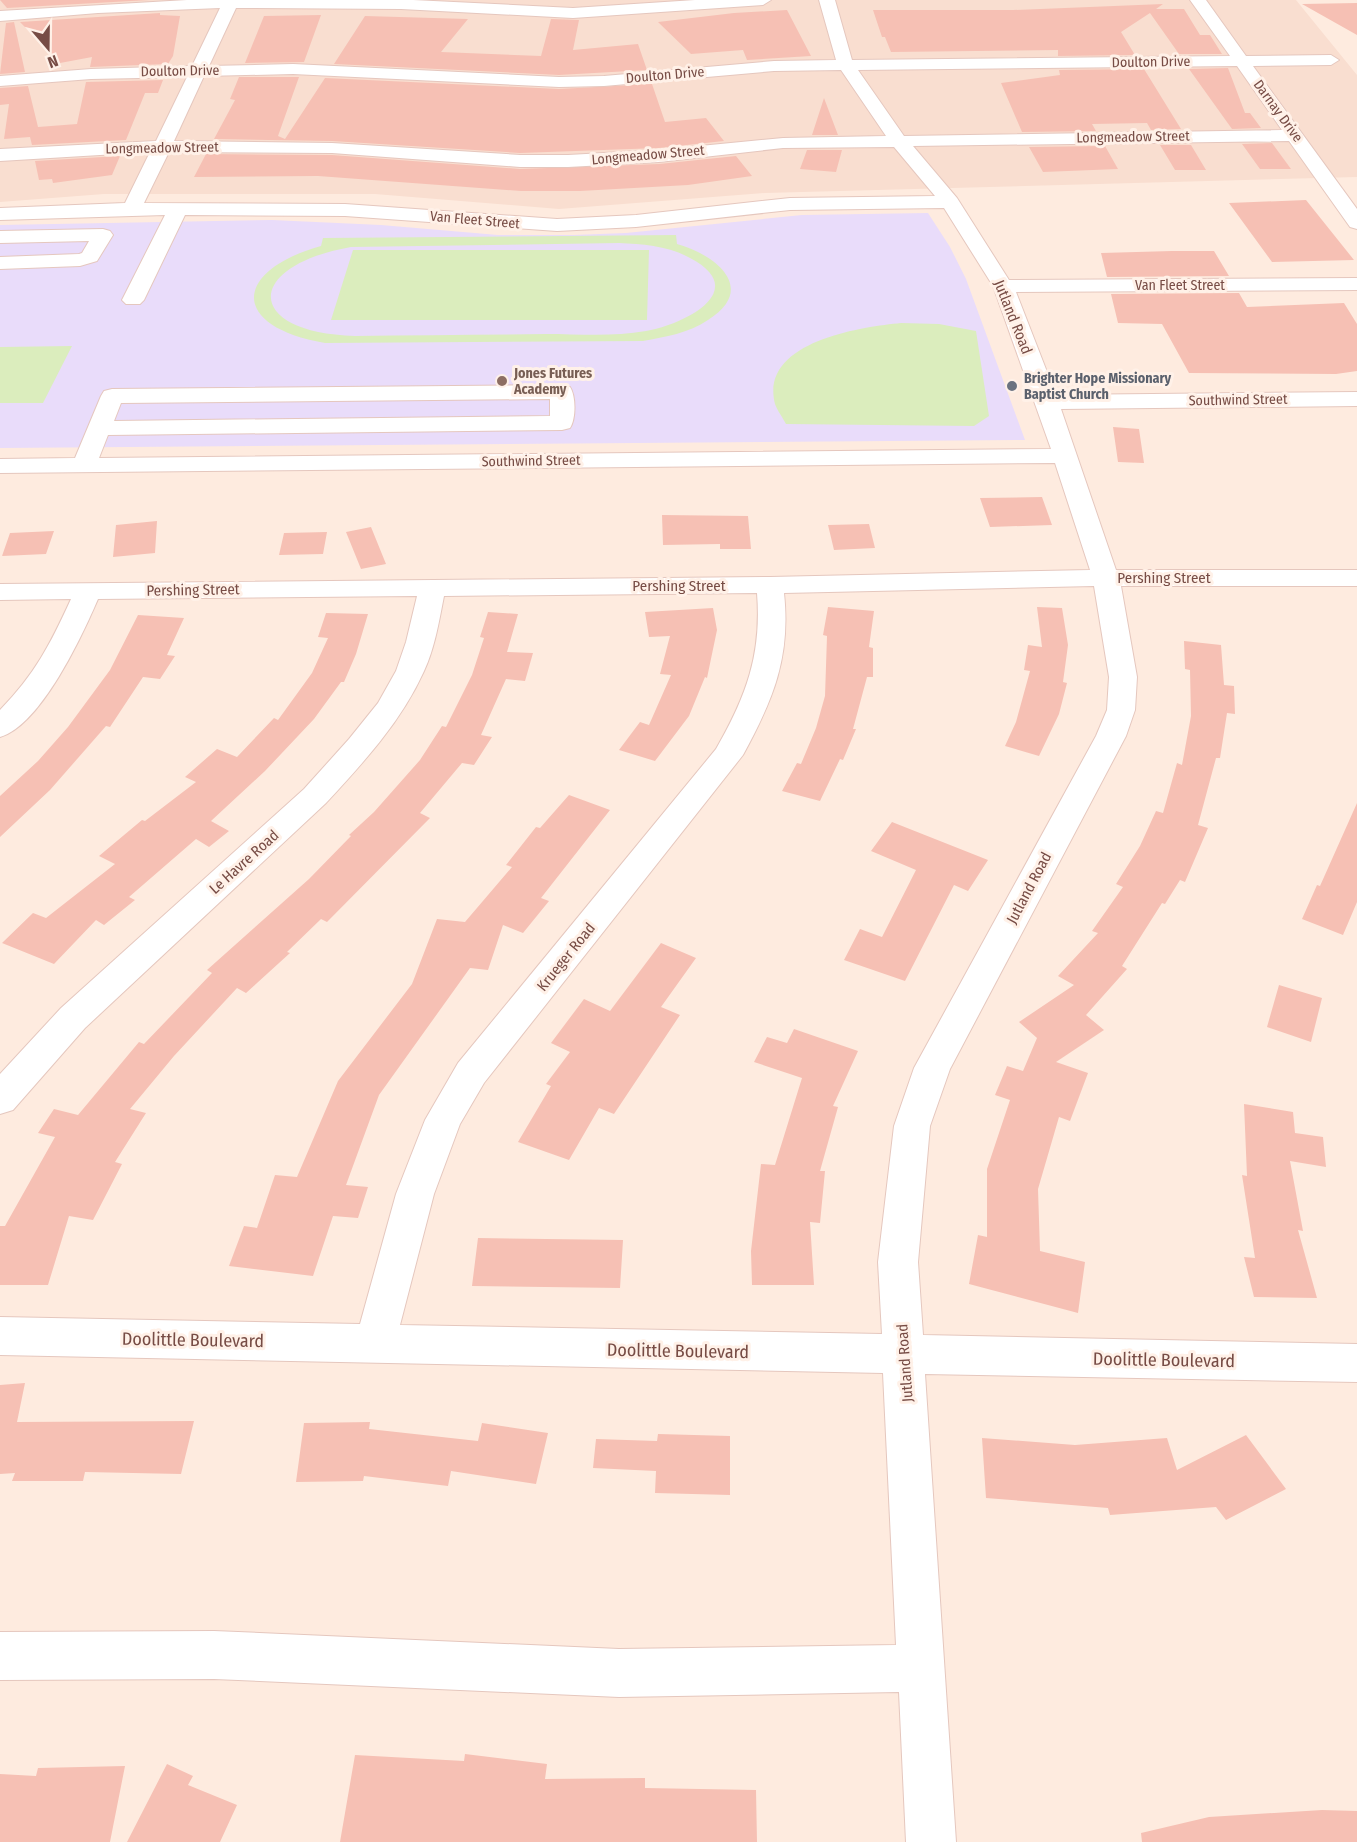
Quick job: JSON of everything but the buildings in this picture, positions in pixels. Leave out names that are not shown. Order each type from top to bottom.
[{"type":"street","points":[[0,16],[232,1],[401,4],[573,13],[763,0]]},
{"type":"street","name":"Jutland Road","points":[[827,0],[845,64],[899,141],[950,202],[1003,286],[1047,402],[1063,456],[1106,578],[1123,677],[1121,710],[1111,736],[932,1068],[912,1126],[898,1262],[932,1842]]},
{"type":"street","name":"Darnay Drive","points":[[1198,0],[1357,223]]},
{"type":"street","points":[[0,263],[80,260],[90,257],[103,235],[124,209],[162,146],[232,1]]},
{"type":"street","name":"Doulton Drive","points":[[0,81],[92,74],[198,70],[388,72],[559,82],[774,66],[1331,60]]},
{"type":"street","name":"Longmeadow Street","points":[[0,155],[162,146],[332,148],[520,161],[568,161],[648,157],[783,143],[1296,135]]},
{"type":"street","name":"Van Fleet Street","points":[[0,214],[178,208],[345,210],[557,225],[636,221],[790,204],[950,202]]},
{"type":"street","points":[[133,300],[178,208]]},
{"type":"street","points":[[0,237],[103,235]]},
{"type":"street","name":"Van Fleet Street","points":[[1003,286],[1357,284]]},
{"type":"street","points":[[84,465],[99,428],[112,396],[562,392],[562,423],[99,428]]},
{"type":"street","name":"Southwind Street","points":[[1047,402],[1357,399]]},
{"type":"street","name":"Southwind Street","points":[[0,466],[1063,456]]},
{"type":"street","name":"Pershing Street","points":[[0,592],[770,585],[1106,578],[1357,578]]},
{"type":"street","name":"Krueger Road","points":[[375,1344],[415,1194],[442,1120],[471,1073],[728,755],[754,710],[766,672],[773,640],[770,585]]},
{"type":"street","name":"Le Havre Road","points":[[0,1099],[74,1018],[315,796],[352,756],[398,693],[417,651],[433,587]]},
{"type":"street","points":[[0,727],[36,690],[62,649],[88,591]]},
{"type":"street","name":"Doolittle Boulevard","points":[[0,1336],[905,1356],[1357,1363]]},
{"type":"street","points":[[0,1656],[214,1654],[619,1673],[922,1668]]},
{"type":"shaded area","points":[[0,0],[1296,0],[1357,75],[1357,177],[765,193],[559,209],[375,194],[104,194],[0,202]]},
{"type":"shaded area","name":"Jones Futures Academy","points":[[928,213],[950,247],[966,279],[1025,440],[0,448],[0,225],[272,220],[381,225],[498,235],[574,235],[626,233],[802,215]]},
{"type":"green space","points":[[676,235],[677,244],[705,256],[726,274],[730,285],[730,296],[723,308],[701,324],[677,334],[643,341],[325,343],[294,335],[272,325],[259,312],[254,298],[258,283],[271,269],[292,257],[321,246],[323,238]],"holes":[[[619,243],[665,248],[690,258],[708,270],[715,282],[713,294],[705,305],[677,322],[634,333],[596,335],[355,336],[319,332],[292,324],[276,312],[271,298],[276,283],[290,268],[316,256],[351,247]]]},
{"type":"green space","points":[[353,250],[649,250],[647,320],[331,320]]},
{"type":"green space","points":[[901,323],[939,324],[976,331],[989,416],[974,426],[786,424],[775,404],[774,383],[782,366],[797,352],[839,334]]},
{"type":"green space","points":[[72,346],[43,403],[0,403],[0,347]]},
{"type":"place","name":"Jones Futures Academy","points":[[502,381]]},
{"type":"place","name":"Brighter Hope Missionary Baptist Church","points":[[1012,386]]}]
